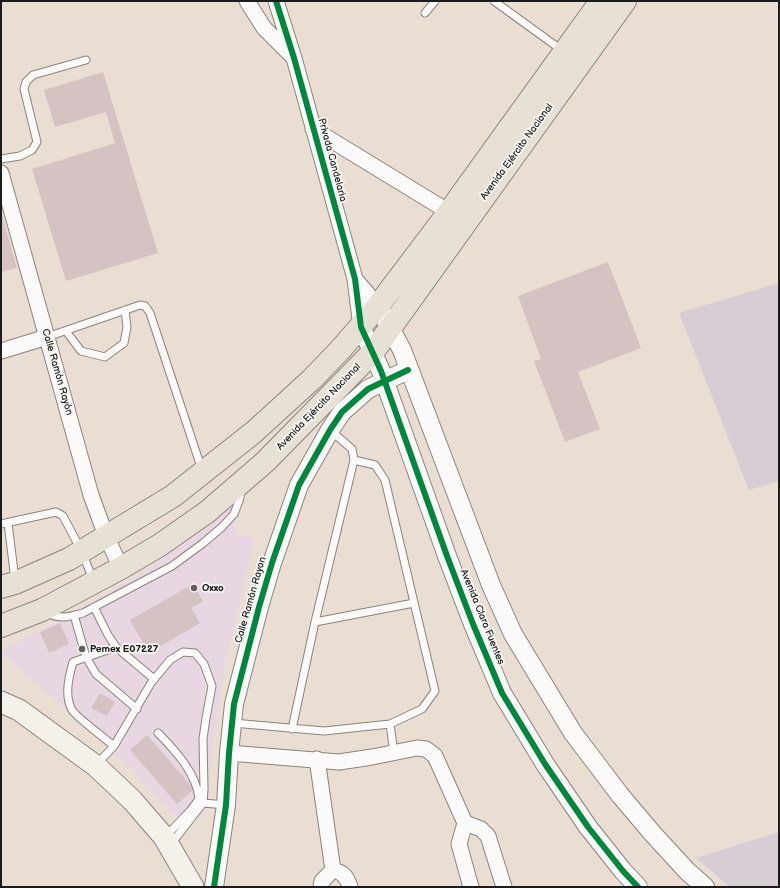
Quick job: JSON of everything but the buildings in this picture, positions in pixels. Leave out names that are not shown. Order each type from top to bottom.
[{"type":"main road","name":"Avenida Ejército Nacional","points":[[8,585],[82,552],[173,496],[254,432],[306,384],[361,327],[378,306],[449,212],[601,1]]},
{"type":"main road","name":"Avenida Ejército Nacional","points":[[1,626],[42,610],[121,568],[160,545],[208,512],[265,462],[373,352],[625,1]]},
{"type":"main road","points":[[1,702],[19,710],[96,766],[132,800],[167,841],[193,887]]},
{"type":"street","points":[[247,1],[264,28],[294,58]]},
{"type":"street","name":"Privada Candelaria","points":[[276,1],[294,58],[355,279],[361,327]]},
{"type":"street","points":[[314,129],[449,212]]},
{"type":"street","name":"Calle Ramón Rayón","points":[[1,173],[91,495],[106,536],[121,568]]},
{"type":"street","name":"Privada Candelaria","points":[[355,279],[378,306]]},
{"type":"street","name":"Avenida Clara Fuentes","points":[[378,306],[402,350],[408,370],[491,585],[514,634],[573,733],[620,795],[653,834],[705,887]]},
{"type":"street","name":"Avenida Clara Fuentes","points":[[361,327],[373,352],[473,624],[502,693],[545,764],[588,827],[623,871],[638,887]]},
{"type":"street","points":[[1,351],[47,337]]},
{"type":"street","name":"Calle Ramón Rayon","points":[[214,887],[226,805],[228,753],[234,704],[259,607],[274,557],[299,485],[330,430],[342,412],[368,388],[408,370]]},
{"type":"street","points":[[228,753],[339,762],[417,748],[430,751],[435,756],[465,823],[459,844],[471,887]]},
{"type":"street","points":[[317,760],[333,870]]},
{"type":"street","points":[[465,823],[481,829],[488,836],[504,887]]},
{"type":"street","points":[[321,887],[322,882],[333,870]]},
{"type":"street","points":[[333,870],[339,871],[345,876],[350,887]]},
{"type":"lane","points":[[425,12],[435,1]]},
{"type":"lane","points":[[494,1],[565,52]]},
{"type":"lane","points":[[1,159],[20,156],[32,150],[37,142],[24,89],[26,82],[33,75],[86,60]]},
{"type":"lane","points":[[47,337],[140,305],[143,305],[148,309],[203,472]]},
{"type":"lane","points":[[66,331],[81,351],[105,357],[124,343],[127,327],[126,310]]},
{"type":"lane","points":[[292,729],[315,622],[354,460],[352,449],[330,430]]},
{"type":"lane","points":[[232,723],[324,731],[390,724],[422,709],[435,691],[385,480],[374,465],[354,460]]},
{"type":"lane","points":[[42,610],[55,617],[68,617],[83,613],[172,566],[222,527],[234,514],[239,502],[243,482]]},
{"type":"lane","points":[[8,585],[4,524],[56,512],[63,516],[82,552],[94,582]]},
{"type":"lane","points":[[315,622],[414,603]]},
{"type":"lane","points":[[94,607],[108,635],[116,647],[154,679]]},
{"type":"lane","points":[[74,615],[86,657],[96,674],[136,709]]},
{"type":"lane","points":[[114,746],[72,711],[68,693],[68,677],[73,662],[116,647]]},
{"type":"lane","points":[[96,766],[114,746],[154,679],[170,660],[183,652],[195,653],[204,664],[212,686],[203,739],[203,803],[167,841]]},
{"type":"lane","points":[[390,724],[394,753]]},
{"type":"lane","points":[[158,733],[169,743],[186,766],[198,789],[199,799],[167,841]]},
{"type":"lane","points":[[203,803],[226,805]]},
{"type":"shaded area","points":[[779,283],[779,481],[749,490],[679,313]]},
{"type":"shaded area","points":[[232,505],[236,534],[255,538],[225,663],[211,764],[208,809],[186,828],[132,769],[1,652],[147,570]]},
{"type":"shaded area","points":[[779,832],[779,887],[730,887],[696,858]]},
{"type":"cycle path","points":[[276,1],[294,58],[355,279],[361,327],[381,371],[473,624],[502,693],[545,764],[588,827],[623,871],[638,887]]},
{"type":"cycle path","points":[[214,887],[226,805],[234,704],[272,563],[299,485],[330,430],[342,412],[368,389],[408,370]]},
{"type":"place","name":"Oxxo","points":[[194,588]]},
{"type":"place","name":"Pemex E07227","points":[[82,649]]}]
